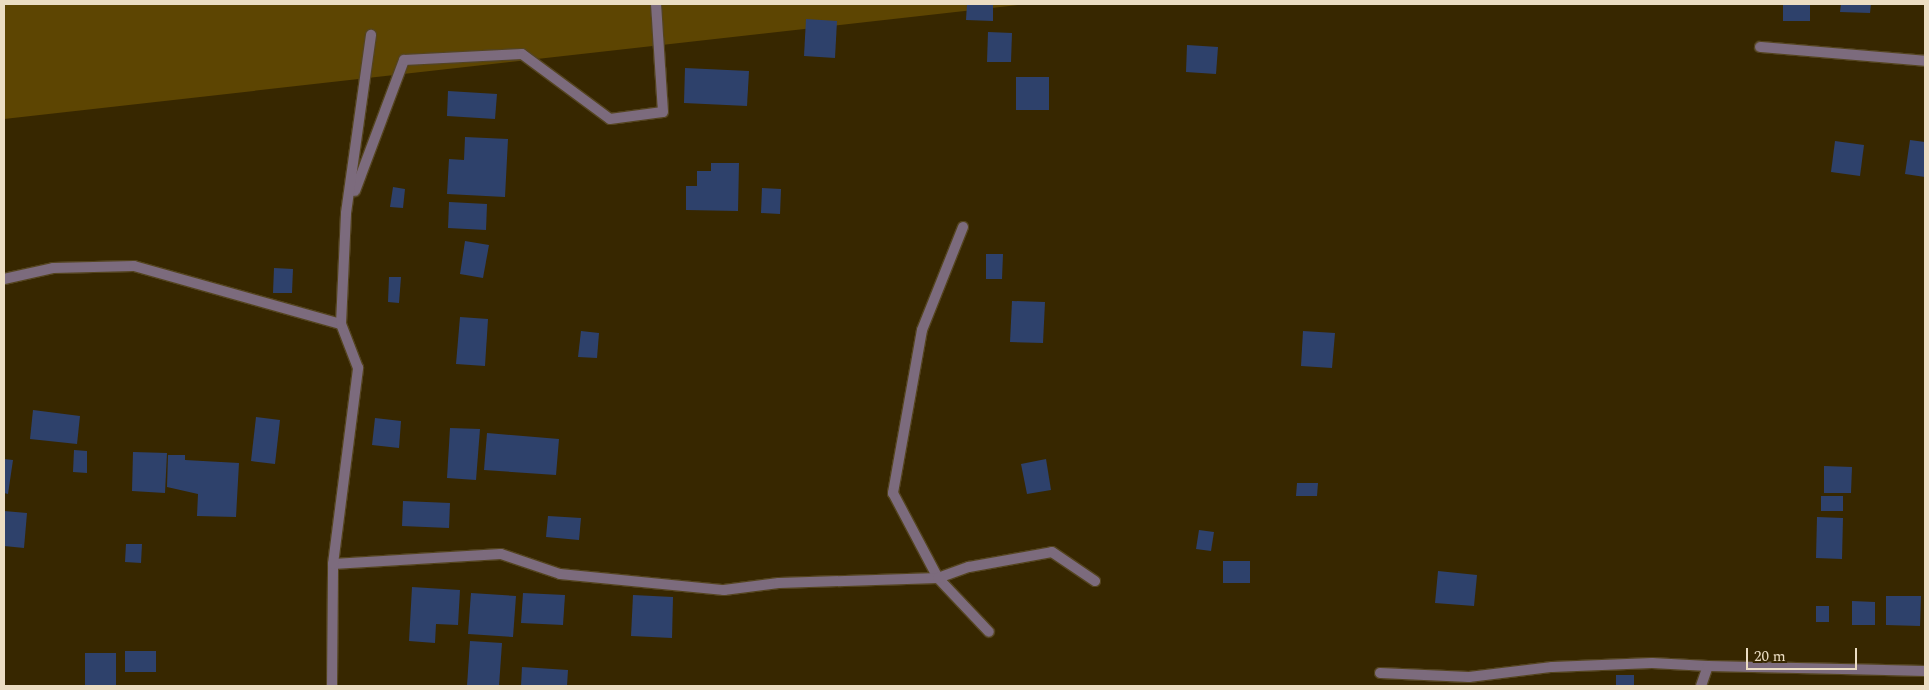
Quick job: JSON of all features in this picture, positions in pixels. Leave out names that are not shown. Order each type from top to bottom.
[{"type":"street","points":[[346,213],[404,60],[522,54],[610,119],[663,112],[654,33],[656,4]]},
{"type":"street","points":[[332,686],[334,564],[358,368],[341,324],[346,213],[372,35]]},
{"type":"street","points":[[1760,47],[1925,61]]},
{"type":"street","points":[[963,227],[922,330],[893,493],[938,578],[989,632]]},
{"type":"street","points":[[4,279],[53,268],[134,266],[341,324]]},
{"type":"street","points":[[334,564],[501,554],[560,574],[724,590],[779,583],[938,578],[969,567],[1052,552],[1095,581]]},
{"type":"street","points":[[1380,673],[1466,682],[1552,667],[1652,663],[1925,671]]},
{"type":"street","points":[[1701,686],[1708,666]]},
{"type":"shaded area","points":[[4,4],[1026,4],[4,119]]},
{"type":"building","points":[[967,4],[993,4],[993,21],[966,20]]},
{"type":"building","points":[[1783,4],[1810,4],[1810,21],[1783,21]]},
{"type":"building","points":[[1841,4],[1871,4],[1870,13],[1840,12]]},
{"type":"building","points":[[806,19],[837,21],[835,58],[804,56]]},
{"type":"building","points":[[988,32],[1012,33],[1011,62],[987,62]]},
{"type":"building","points":[[1187,45],[1218,47],[1216,74],[1186,72]]},
{"type":"building","points":[[685,68],[749,71],[747,106],[684,103]]},
{"type":"building","points":[[1016,77],[1049,77],[1049,110],[1016,110]]},
{"type":"building","points":[[448,91],[497,94],[495,119],[447,116]]},
{"type":"building","points":[[465,137],[508,139],[505,197],[447,194],[449,159],[464,160]]},
{"type":"building","points":[[1910,140],[1925,142],[1925,177],[1905,174]]},
{"type":"building","points":[[1835,141],[1864,145],[1860,176],[1831,172]]},
{"type":"building","points":[[711,163],[739,163],[738,211],[686,210],[686,186],[697,186],[697,171],[711,171]]},
{"type":"building","points":[[393,187],[405,189],[403,208],[390,207]]},
{"type":"building","points":[[762,188],[781,189],[780,214],[761,213]]},
{"type":"building","points":[[449,202],[487,204],[486,230],[448,228]]},
{"type":"building","points":[[465,241],[489,245],[483,278],[460,274]]},
{"type":"building","points":[[986,254],[1003,254],[1002,279],[986,279]]},
{"type":"building","points":[[274,268],[293,269],[292,293],[273,293]]},
{"type":"building","points":[[389,277],[401,277],[399,303],[388,302]]},
{"type":"building","points":[[1012,301],[1045,302],[1043,343],[1010,342]]},
{"type":"building","points":[[460,317],[488,319],[485,366],[456,364]]},
{"type":"building","points":[[581,331],[599,333],[597,358],[578,357]]},
{"type":"building","points":[[1303,331],[1335,333],[1332,368],[1301,366]]},
{"type":"building","points":[[33,410],[80,416],[77,444],[30,439]]},
{"type":"building","points":[[256,417],[280,420],[275,464],[251,461]]},
{"type":"building","points":[[375,418],[401,421],[399,448],[372,445]]},
{"type":"building","points":[[450,428],[480,429],[476,480],[447,478]]},
{"type":"building","points":[[487,433],[559,439],[556,475],[484,470]]},
{"type":"building","points":[[74,450],[87,451],[87,473],[73,472]]},
{"type":"building","points":[[133,452],[167,453],[165,493],[132,491]]},
{"type":"building","points":[[168,455],[185,455],[185,460],[239,463],[236,517],[197,516],[198,494],[167,487]]},
{"type":"building","points":[[4,459],[13,460],[8,494],[4,493]]},
{"type":"building","points":[[1046,459],[1051,490],[1027,494],[1021,464]]},
{"type":"building","points":[[1824,466],[1852,467],[1851,493],[1824,493]]},
{"type":"building","points":[[1297,483],[1318,483],[1317,496],[1296,496]]},
{"type":"building","points":[[1821,496],[1843,496],[1843,511],[1821,511]]},
{"type":"building","points":[[403,501],[450,503],[449,528],[402,526]]},
{"type":"building","points":[[4,511],[27,513],[24,548],[4,546]]},
{"type":"building","points":[[548,516],[581,518],[579,540],[546,537]]},
{"type":"building","points":[[1817,517],[1843,518],[1842,559],[1816,558]]},
{"type":"building","points":[[1199,530],[1214,532],[1211,551],[1196,549]]},
{"type":"building","points":[[126,544],[142,544],[141,563],[125,562]]},
{"type":"building","points":[[1223,561],[1250,561],[1250,583],[1223,583]]},
{"type":"building","points":[[1438,571],[1477,575],[1474,606],[1435,603]]},
{"type":"building","points":[[412,587],[460,590],[458,625],[436,624],[435,643],[409,641]]},
{"type":"building","points":[[471,593],[516,596],[513,637],[468,634]]},
{"type":"building","points":[[523,593],[565,595],[563,625],[521,623]]},
{"type":"building","points":[[633,595],[673,597],[672,638],[631,636]]},
{"type":"building","points":[[1886,596],[1921,596],[1920,626],[1886,625]]},
{"type":"building","points":[[1852,601],[1875,602],[1875,625],[1852,625]]},
{"type":"building","points":[[1816,606],[1829,606],[1829,622],[1816,622]]},
{"type":"building","points":[[470,641],[502,643],[499,686],[467,686]]},
{"type":"building","points":[[125,651],[156,651],[156,672],[125,672]]},
{"type":"building","points":[[85,653],[116,653],[116,686],[85,686]]},
{"type":"building","points":[[522,667],[568,670],[567,686],[521,686]]},
{"type":"building","points":[[1616,675],[1634,675],[1634,686],[1616,686]]}]
